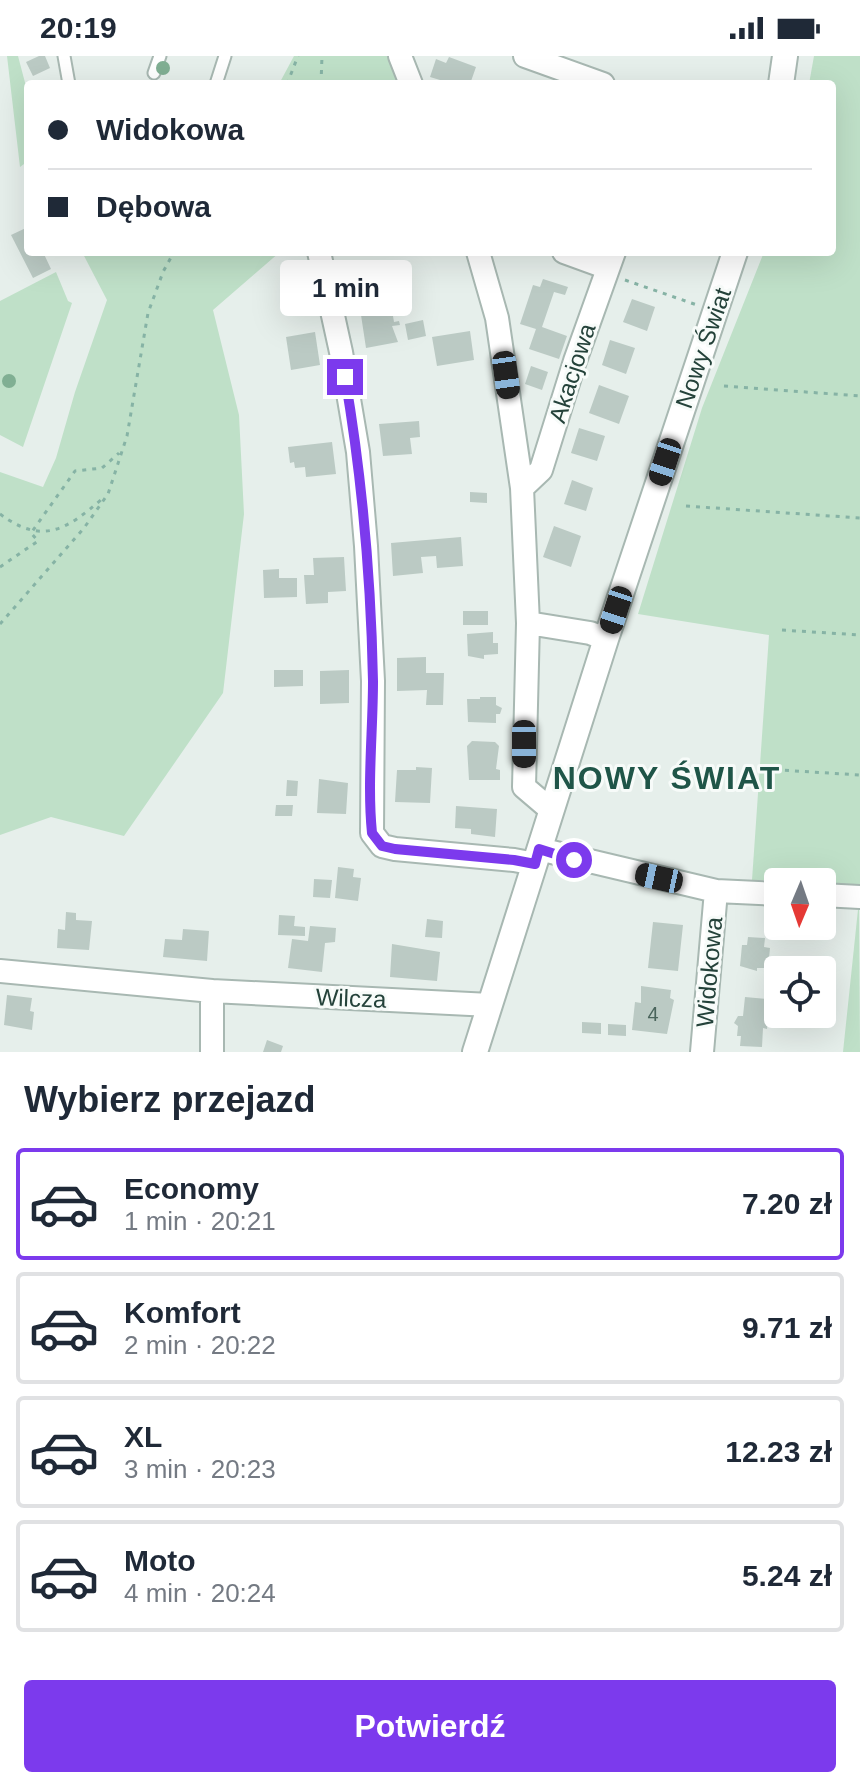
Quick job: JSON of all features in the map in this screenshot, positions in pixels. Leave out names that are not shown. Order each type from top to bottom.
[{"type":"street","points":[[400,56],[409,80]]},
{"type":"street","points":[[525,56],[592,80]]},
{"type":"street","points":[[782,80],[785,56]]},
{"type":"street","name":"Widokowa","points":[[320,256],[341,352],[358,452],[373,681],[372,833],[382,846],[395,849],[514,860],[537,857],[716,891],[764,893]]},
{"type":"street","points":[[479,256],[497,318],[522,488],[528,623],[524,787],[551,810]]},
{"type":"street","points":[[578,256],[609,265]]},
{"type":"street","name":"Nowy Świat","points":[[475,1052],[606,639],[734,256]]},
{"type":"street","name":"Akacjowa","points":[[522,488],[541,470],[609,265]]},
{"type":"street","points":[[528,623],[590,633],[606,639]]},
{"type":"street","name":"Widokowa","points":[[702,1052],[716,891]]},
{"type":"street","points":[[836,896],[860,897]]},
{"type":"street","name":"Wilcza","points":[[0,971],[212,991],[490,1005]]},
{"type":"street","points":[[212,991],[212,1052]]},
{"type":"lane","points":[[64,56],[68,80]]},
{"type":"lane","points":[[154,73],[160,56]]},
{"type":"lane","points":[[217,80],[225,56]]},
{"type":"path","points":[[289,80],[298,56]]},
{"type":"path","points":[[321,80],[322,56]]},
{"type":"path","points":[[0,624],[84,528],[108,494],[122,451],[148,313],[172,256]]},
{"type":"path","points":[[609,265],[699,305]]},
{"type":"path","points":[[724,386],[860,396]]},
{"type":"path","points":[[0,567],[38,541],[31,533],[33,529],[75,471],[102,468],[122,451]]},
{"type":"path","points":[[0,514],[9,521],[41,532],[73,523],[108,494]]},
{"type":"path","points":[[686,506],[860,518]]},
{"type":"path","points":[[782,630],[860,635]]},
{"type":"path","points":[[765,769],[860,775]]},
{"type":"green space","points":[[7,56],[18,56],[24,80],[24,164],[20,167]]},
{"type":"green space","points":[[294,56],[389,56],[398,80],[281,80]]},
{"type":"green space","points":[[814,56],[860,56],[860,888],[836,886],[836,868],[764,868],[764,880],[752,880],[769,635],[638,614],[702,408],[762,256],[836,256],[836,80],[810,80]]},
{"type":"green space","points":[[84,256],[275,256],[213,310],[239,415],[244,514],[223,693],[124,836],[51,817],[0,835],[0,472],[43,487],[56,458],[107,300]]},
{"type":"green space","points":[[56,272],[68,301],[72,303],[23,447],[0,435],[0,301]]},
{"type":"green space","points":[[859,900],[860,1052],[843,1052]]},
{"type":"building","points":[[45,56],[50,68],[33,76],[26,62]]},
{"type":"building","points":[[449,57],[476,67],[471,80],[430,77],[436,59],[446,63]]},
{"type":"building","points":[[24,229],[24,256],[45,256],[51,269],[33,278],[11,235]]},
{"type":"building","points":[[543,279],[568,287],[565,295],[554,292],[542,327],[567,336],[559,359],[529,349],[536,329],[520,324],[533,285],[540,287]]},
{"type":"building","points":[[632,299],[655,307],[647,331],[623,322]]},
{"type":"building","points":[[392,310],[394,322],[399,321],[400,325],[392,326],[398,342],[366,348],[361,315]]},
{"type":"building","points":[[423,320],[426,336],[408,340],[405,324]]},
{"type":"building","points":[[470,331],[474,360],[437,366],[432,337]]},
{"type":"building","points":[[315,332],[320,365],[291,370],[286,337]]},
{"type":"building","points":[[610,340],[635,348],[626,374],[602,365]]},
{"type":"building","points":[[531,366],[548,372],[542,390],[525,384]]},
{"type":"building","points":[[599,385],[629,396],[619,424],[589,413]]},
{"type":"building","points":[[419,421],[420,437],[410,438],[412,454],[383,456],[379,424]]},
{"type":"building","points":[[579,428],[605,436],[597,461],[571,453]]},
{"type":"building","points":[[332,442],[336,474],[306,477],[305,467],[295,468],[294,462],[290,463],[288,447]]},
{"type":"building","points":[[572,480],[593,488],[586,511],[564,504]]},
{"type":"building","points":[[470,492],[487,493],[487,503],[470,502]]},
{"type":"building","points":[[554,526],[581,536],[571,567],[543,557]]},
{"type":"building","points":[[461,537],[463,566],[437,568],[436,556],[421,557],[423,573],[393,576],[391,543]]},
{"type":"building","points":[[344,557],[346,591],[328,592],[328,603],[306,604],[304,575],[314,575],[313,558]]},
{"type":"building","points":[[279,569],[279,578],[297,578],[297,597],[264,598],[263,570]]},
{"type":"building","points":[[463,611],[488,611],[488,625],[463,625]]},
{"type":"building","points":[[493,632],[493,643],[498,643],[498,654],[484,655],[484,659],[468,656],[467,634]]},
{"type":"building","points":[[426,657],[426,673],[444,673],[443,705],[426,705],[427,690],[397,691],[397,658]]},
{"type":"building","points":[[274,670],[303,670],[303,686],[274,687]]},
{"type":"building","points":[[349,670],[349,703],[320,704],[320,671]]},
{"type":"building","points":[[496,697],[496,705],[502,708],[500,714],[496,714],[496,723],[468,722],[467,699]]},
{"type":"building","points":[[472,741],[495,742],[499,746],[496,769],[500,770],[500,780],[469,780],[467,746]]},
{"type":"building","points":[[416,767],[432,768],[430,803],[395,802],[397,770],[416,770]]},
{"type":"building","points":[[319,779],[348,783],[346,814],[317,813]]},
{"type":"building","points":[[287,780],[298,781],[297,796],[286,796]]},
{"type":"building","points":[[276,805],[293,805],[292,816],[275,816]]},
{"type":"building","points":[[456,806],[497,809],[495,837],[471,834],[471,829],[455,828]]},
{"type":"building","points":[[338,867],[354,869],[353,877],[361,878],[358,901],[335,898]]},
{"type":"building","points":[[314,879],[332,880],[330,898],[313,897]]},
{"type":"building","points":[[66,912],[76,913],[76,920],[92,921],[89,950],[57,948],[58,929],[65,930]]},
{"type":"building","points":[[279,915],[295,916],[294,926],[305,927],[305,936],[278,935]]},
{"type":"building","points":[[427,919],[443,921],[442,938],[425,937]]},
{"type":"building","points":[[653,922],[683,925],[678,971],[648,968]]},
{"type":"building","points":[[310,926],[336,928],[335,942],[325,943],[322,972],[288,968],[292,939],[308,941]]},
{"type":"building","points":[[183,929],[209,931],[207,961],[163,957],[165,939],[182,940]]},
{"type":"building","points":[[748,937],[764,938],[764,947],[770,948],[769,956],[764,956],[764,968],[757,968],[757,971],[740,966],[742,945],[747,945]]},
{"type":"building","points":[[392,944],[440,952],[437,981],[390,977]]},
{"type":"building","points":[[641,986],[671,990],[670,998],[674,1000],[667,1034],[632,1030],[635,1002],[641,1003]]},
{"type":"building","points":[[7,995],[32,998],[32,1030],[4,1025]]},
{"type":"building","points":[[745,997],[764,999],[764,1028],[767,1028],[767,1029],[763,1028],[762,1047],[740,1046],[741,1036],[737,1036],[738,1026],[734,1023],[738,1016],[743,1016]]},
{"type":"building","points":[[582,1022],[601,1023],[601,1034],[582,1033]]},
{"type":"building","points":[[608,1024],[626,1025],[626,1036],[608,1035]]},
{"type":"building","points":[[267,1040],[283,1046],[281,1052],[263,1052]]},
{"type":"district","name":"NOWY ŚWIAT","points":[[667,778]]},
{"type":"route","points":[[345,377],[358,452],[366,546],[373,681],[372,833],[382,846],[395,849],[535,864],[539,849],[574,860]]}]
